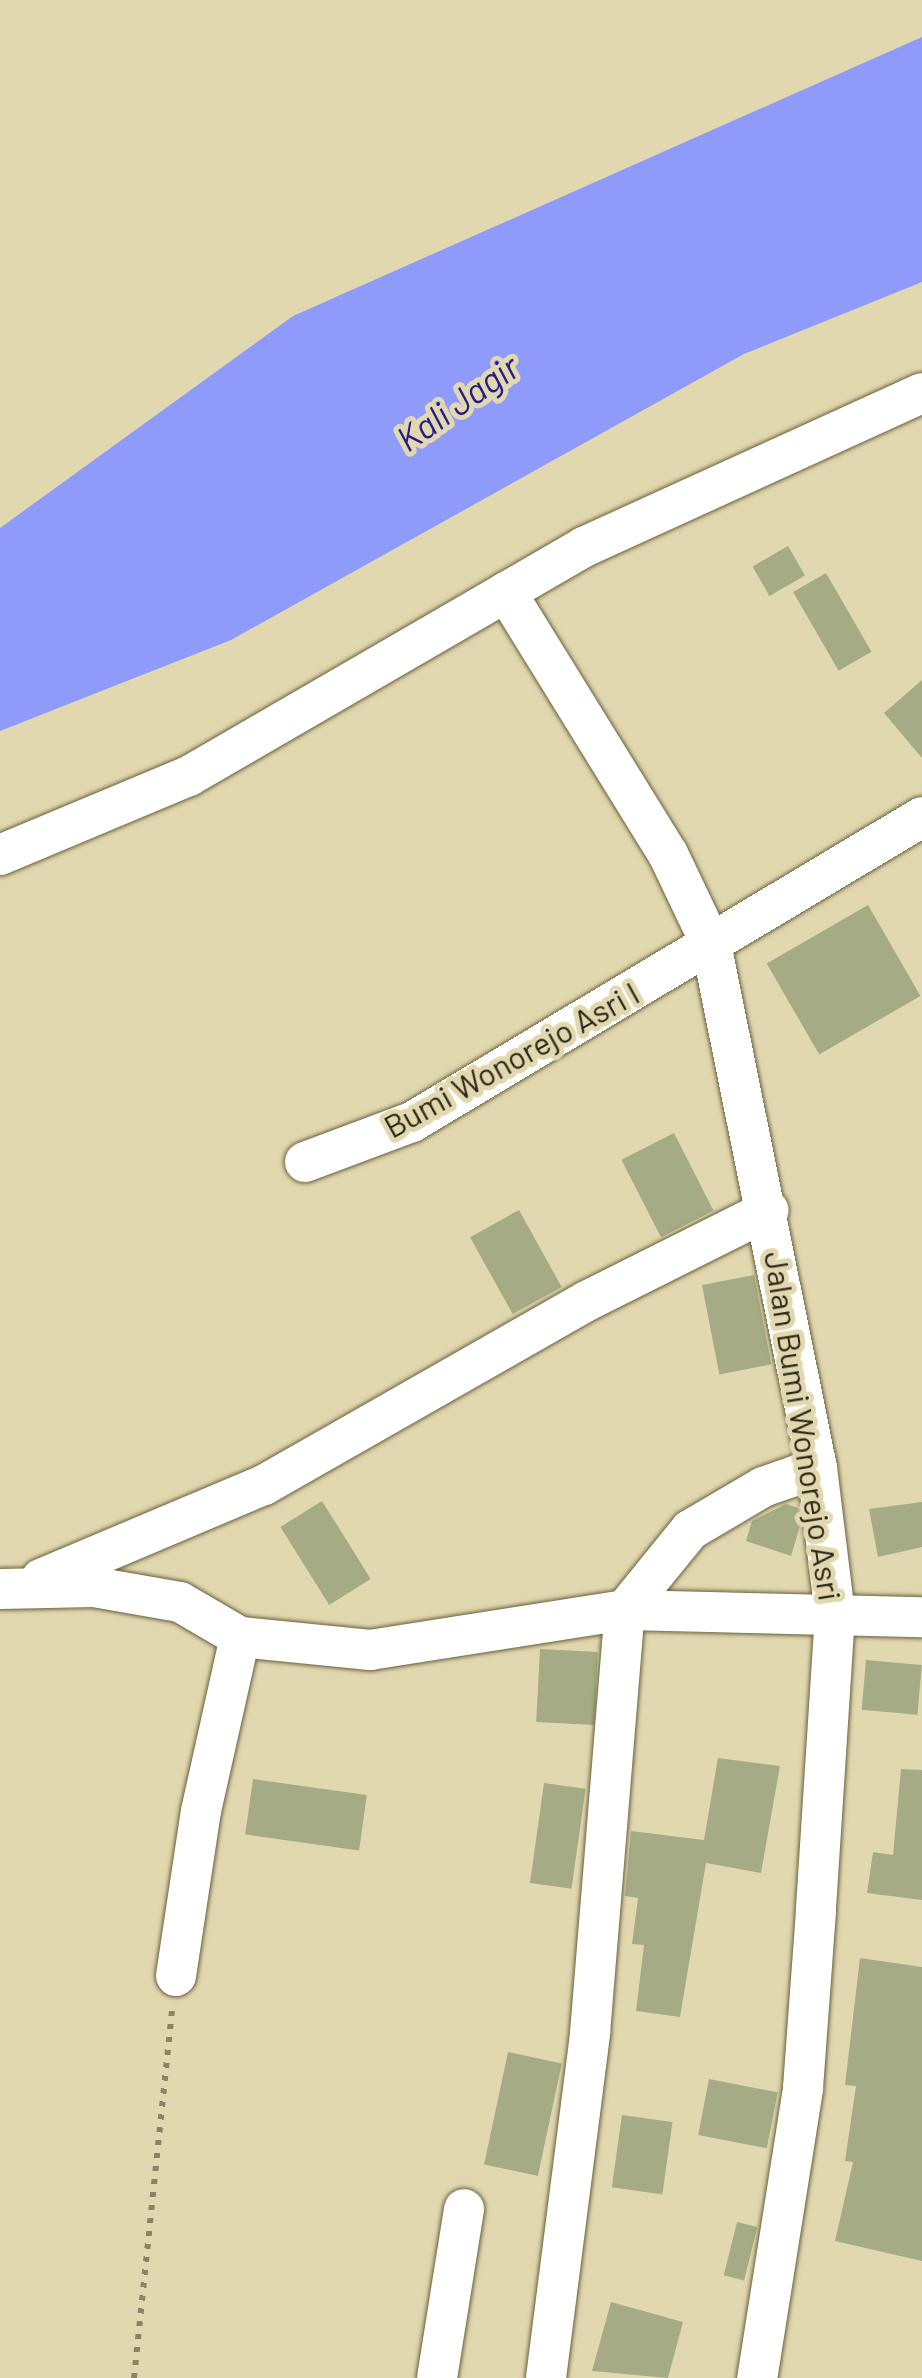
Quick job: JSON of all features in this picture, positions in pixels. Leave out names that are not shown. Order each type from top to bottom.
[{"type":"street","points":[[0,855],[189,776],[584,548],[921,397]]},
{"type":"street","name":"Jalan Bumi Wonorejo Asri","points":[[506,592],[668,854],[711,944],[769,1210],[817,1468],[835,1614],[803,2089],[758,2378]]},
{"type":"street","name":"Bumi Wonorejo Asri I","points":[[305,1162],[412,1122],[922,816]]},
{"type":"street","points":[[12,1588],[264,1486],[586,1301],[769,1210]]},
{"type":"street","points":[[546,2378],[590,2032],[626,1610],[690,1530],[763,1487],[817,1468]]},
{"type":"street","points":[[12,1588],[180,1602],[240,1637],[370,1650],[626,1610],[922,1617]]},
{"type":"street","points":[[176,1976],[240,1637]]},
{"type":"street","points":[[437,2378],[464,2209]]},
{"type":"path","points":[[134,2378],[176,1976]]},
{"type":"water","name":"Kali Jagir","points":[[922,37],[922,282],[744,354],[231,640],[0,731],[0,528],[293,316]]},
{"type":"building","points":[[788,546],[805,575],[769,596],[752,566]]},
{"type":"building","points":[[826,573],[872,652],[839,671],[793,592]]},
{"type":"building","points":[[922,680],[922,758],[884,713]]},
{"type":"building","points":[[868,905],[920,996],[819,1054],[767,963]]},
{"type":"building","points":[[674,1133],[713,1211],[661,1237],[621,1160]]},
{"type":"building","points":[[519,1210],[562,1287],[513,1314],[470,1237]]},
{"type":"building","points":[[754,1275],[771,1364],[719,1374],[702,1285]]},
{"type":"building","points":[[322,1501],[371,1579],[329,1605],[280,1527]]},
{"type":"building","points":[[922,1502],[922,1547],[878,1557],[869,1509]]},
{"type":"building","points":[[786,1504],[798,1508],[800,1526],[791,1556],[746,1541],[752,1521]]},
{"type":"building","points":[[540,1649],[598,1652],[594,1725],[536,1722]]},
{"type":"building","points":[[866,1660],[922,1665],[917,1715],[862,1710]]},
{"type":"building","points":[[718,1758],[780,1766],[761,1873],[706,1863],[680,2017],[636,2011],[644,1945],[632,1944],[638,1898],[625,1896],[631,1831],[704,1840]]},
{"type":"building","points":[[901,1769],[922,1770],[922,1900],[867,1893],[873,1852],[893,1855]]},
{"type":"building","points":[[253,1779],[367,1795],[359,1850],[245,1834]]},
{"type":"building","points":[[544,1783],[586,1789],[572,1889],[530,1883]]},
{"type":"building","points":[[860,1958],[922,1967],[922,2261],[835,2241],[853,2162],[845,2161],[856,2086],[845,2085]]},
{"type":"building","points":[[508,2052],[562,2063],[538,2176],[484,2164]]},
{"type":"building","points":[[709,2079],[778,2092],[767,2148],[698,2135]]},
{"type":"building","points":[[622,2115],[673,2122],[662,2194],[612,2187]]},
{"type":"building","points":[[737,2222],[757,2227],[744,2280],[724,2275]]},
{"type":"building","points":[[611,2302],[683,2322],[668,2378],[592,2371]]}]
